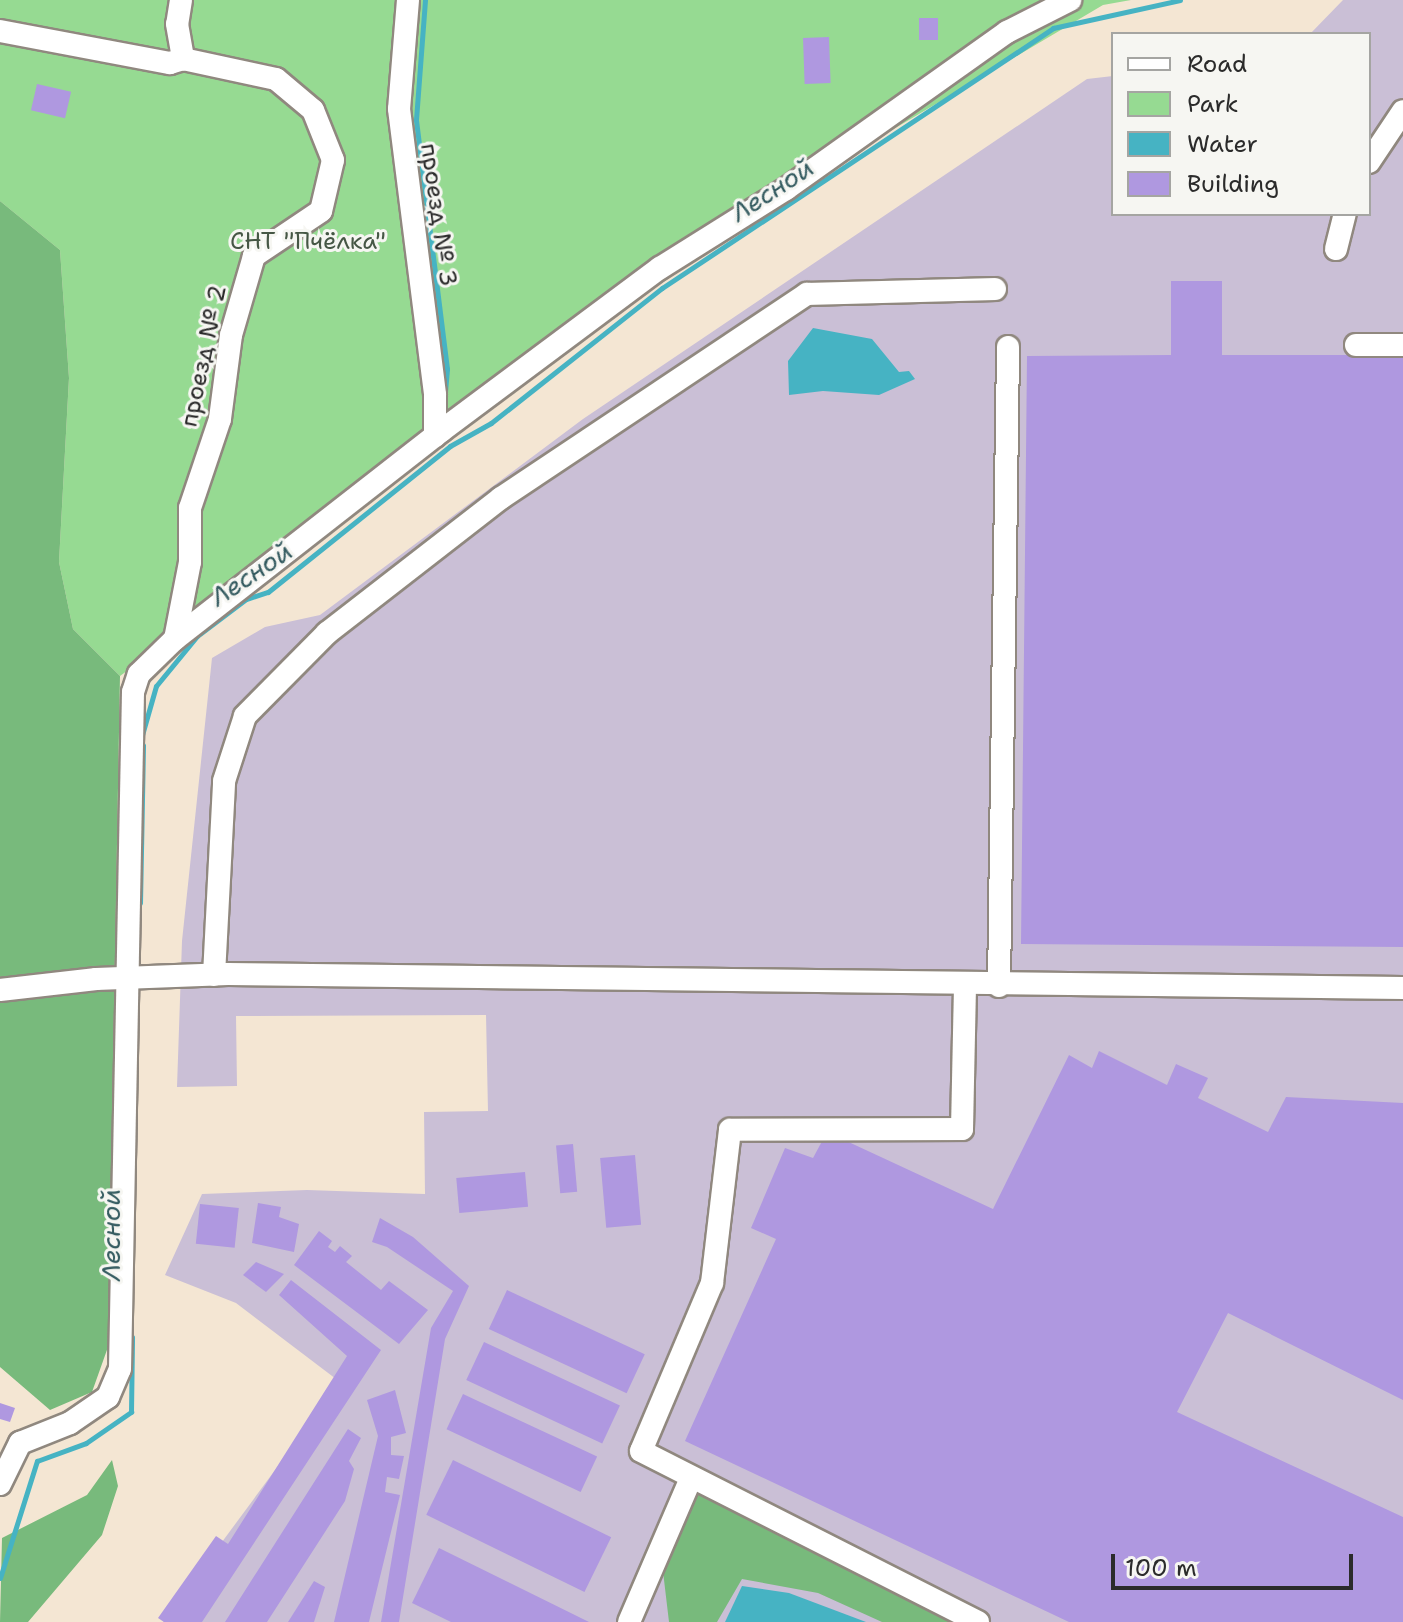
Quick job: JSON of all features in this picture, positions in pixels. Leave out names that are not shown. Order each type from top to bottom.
[{"type":"street","points":[[0,31],[170,63],[183,59],[177,24],[181,0]]},
{"type":"street","name":"проезд № 3","points":[[408,0],[399,109],[435,395],[435,436]]},
{"type":"street","points":[[0,1484],[20,1443],[70,1423],[108,1397],[120,1369],[133,692],[139,674],[175,639],[435,436],[660,268],[786,189],[1007,32],[1070,0]]},
{"type":"street","name":"проезд № 2","points":[[175,639],[190,562],[190,508],[220,419],[231,335],[254,256],[321,211],[333,160],[313,110],[276,79],[183,59]]},
{"type":"street","points":[[1371,159],[1403,111]]},
{"type":"street","points":[[1336,249],[1344,216]]},
{"type":"street","points":[[214,975],[224,781],[245,716],[327,633],[501,498],[807,294],[995,289]]},
{"type":"street","points":[[1356,345],[1403,345]]},
{"type":"street","points":[[999,986],[1008,347]]},
{"type":"street","points":[[0,990],[214,975],[965,986],[1403,988]]},
{"type":"street","points":[[965,986],[962,1129],[730,1130],[712,1283],[641,1451],[978,1622]]},
{"type":"street","points":[[629,1622],[691,1478]]},
{"type":"shaded area","points":[[1343,0],[1403,0],[1403,1622],[163,1622],[340,1382],[236,1303],[165,1275],[202,1194],[307,1190],[425,1194],[424,1112],[488,1111],[486,1015],[236,1016],[237,1086],[177,1087],[182,941],[212,658],[265,627],[320,615],[583,419],[1087,79],[1111,76],[1111,216],[1371,216],[1371,32],[1312,32]]},
{"type":"green space","name":"СНТ \"Пчёлка\"","points":[[0,0],[1131,0],[1103,5],[892,130],[588,332],[120,676],[73,629],[59,562],[69,378],[60,250],[0,201]]},
{"type":"green space","points":[[0,201],[60,250],[69,378],[59,562],[73,629],[120,676],[108,1347],[92,1392],[50,1410],[0,1367]]},
{"type":"green space","points":[[112,1460],[118,1486],[102,1535],[28,1622],[0,1622],[2,1538],[87,1495]]},
{"type":"green space","points":[[694,1490],[960,1622],[882,1622],[818,1593],[742,1579],[717,1622],[669,1622],[662,1563]]},
{"type":"water","points":[[813,328],[872,339],[899,372],[909,371],[915,379],[879,395],[823,391],[789,395],[788,361]]},
{"type":"water","points":[[742,1586],[789,1593],[866,1622],[725,1622]]},
{"type":"building","points":[[919,18],[938,18],[938,40],[919,40]]},
{"type":"building","points":[[829,37],[831,83],[805,84],[803,38]]},
{"type":"building","points":[[37,84],[71,92],[65,118],[31,110]]},
{"type":"building","points":[[1171,281],[1222,281],[1222,355],[1403,355],[1403,947],[1021,944],[1027,356],[1171,355]]},
{"type":"building","points":[[1099,1051],[1167,1085],[1176,1064],[1208,1078],[1198,1098],[1268,1132],[1286,1097],[1403,1103],[1403,1400],[1228,1313],[1177,1412],[1403,1517],[1403,1622],[1069,1622],[685,1441],[776,1239],[751,1228],[785,1148],[813,1158],[827,1132],[993,1209],[1069,1055],[1092,1068]]},
{"type":"building","points":[[573,1144],[577,1192],[560,1193],[556,1145]]},
{"type":"building","points":[[635,1155],[641,1225],[606,1228],[600,1158]]},
{"type":"building","points":[[525,1172],[528,1207],[459,1213],[456,1178]]},
{"type":"building","points":[[258,1203],[281,1207],[279,1217],[299,1224],[294,1252],[252,1243]]},
{"type":"building","points":[[200,1204],[239,1208],[235,1248],[196,1244]]},
{"type":"building","points":[[380,1218],[413,1237],[469,1286],[445,1339],[399,1622],[381,1622],[431,1328],[453,1291],[387,1247],[372,1242]]},
{"type":"building","points":[[319,1231],[332,1241],[328,1247],[335,1252],[340,1246],[352,1256],[346,1262],[381,1290],[389,1281],[428,1310],[399,1344],[294,1265]]},
{"type":"building","points":[[256,1262],[284,1274],[266,1292],[243,1275]]},
{"type":"building","points":[[291,1280],[381,1350],[202,1622],[164,1622],[158,1618],[216,1536],[228,1544],[347,1356],[279,1295]]},
{"type":"building","points":[[507,1290],[645,1354],[627,1393],[489,1329]]},
{"type":"building","points":[[484,1342],[620,1405],[602,1443],[466,1380]]},
{"type":"building","points":[[395,1390],[406,1433],[391,1437],[391,1455],[404,1456],[399,1479],[387,1477],[385,1492],[400,1495],[369,1622],[334,1622],[378,1436],[367,1400]]},
{"type":"building","points":[[463,1394],[597,1457],[581,1492],[447,1429]]},
{"type":"building","points":[[0,1403],[15,1408],[10,1422],[0,1419]]},
{"type":"building","points":[[348,1429],[361,1438],[349,1461],[354,1469],[345,1501],[267,1622],[225,1622]]},
{"type":"building","points":[[453,1460],[611,1537],[584,1592],[426,1515]]},
{"type":"building","points":[[439,1548],[589,1622],[451,1622],[412,1603]]},
{"type":"building","points":[[314,1581],[325,1587],[314,1622],[288,1622]]},
{"type":"waterway","points":[[425,0],[416,120],[447,369],[445,393]]},
{"type":"waterway","name":"Лесной","points":[[142,735],[156,686],[197,636],[246,599],[268,592],[450,446],[491,423],[662,288],[1053,28],[1180,0]]},
{"type":"waterway","name":"Лесной","points":[[140,903],[143,745]]},
{"type":"waterway","name":"Лесной","points":[[0,1578],[37,1461],[86,1443],[131,1412],[132,1337]]}]
